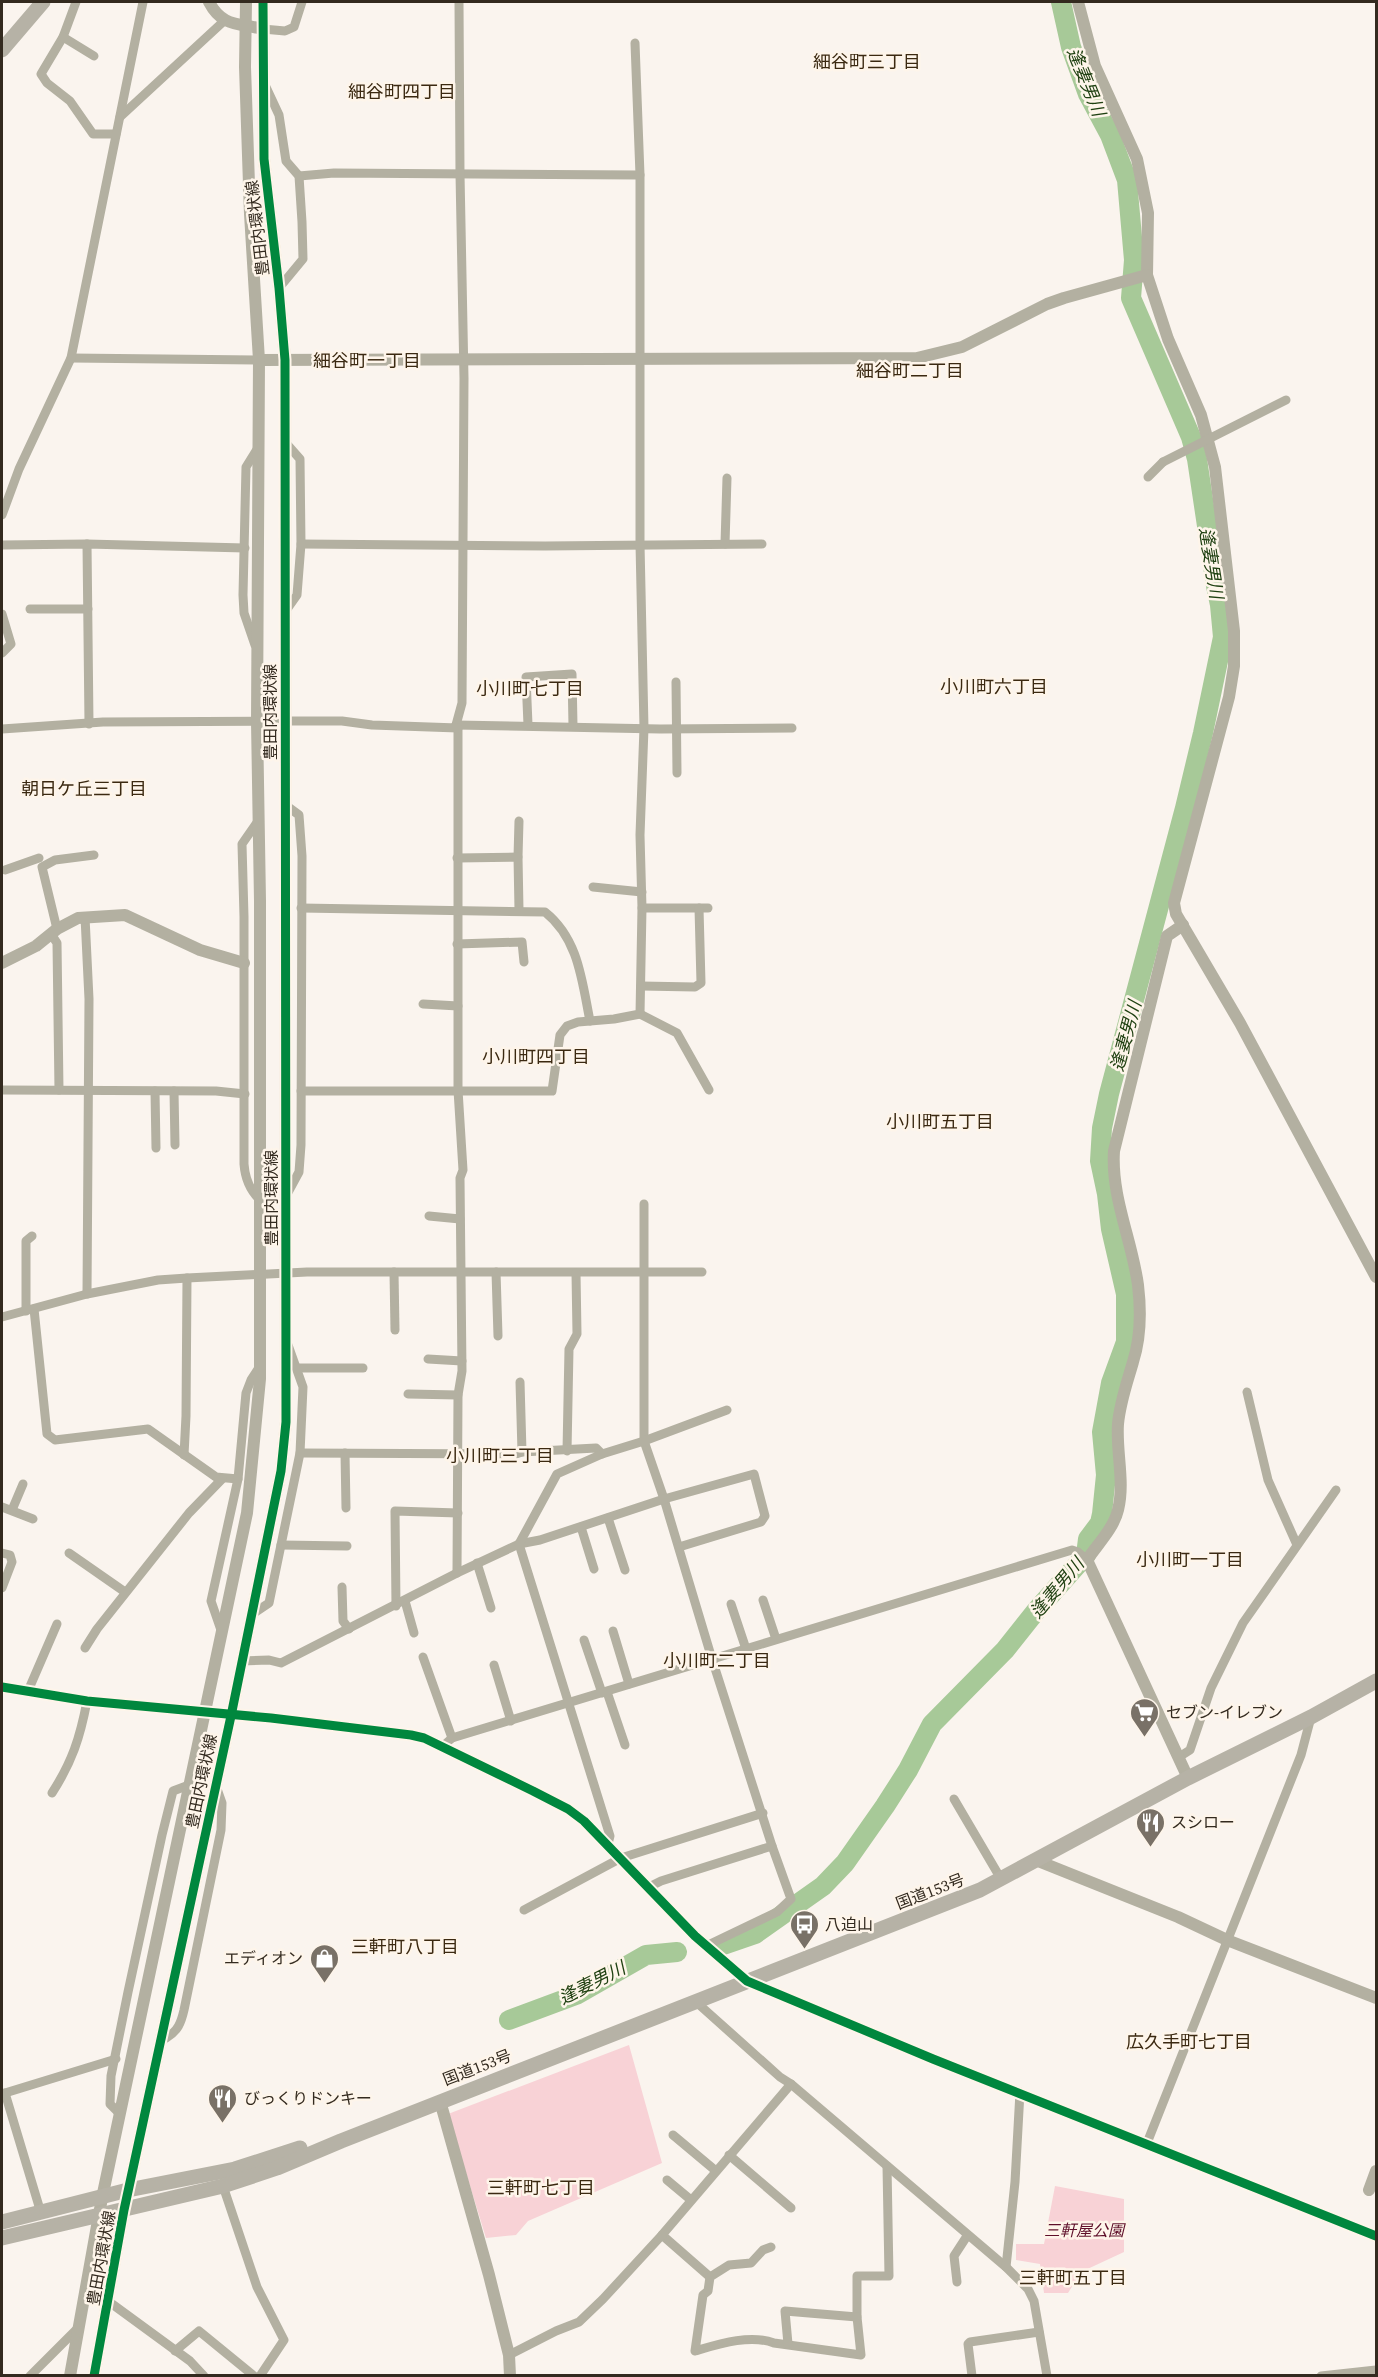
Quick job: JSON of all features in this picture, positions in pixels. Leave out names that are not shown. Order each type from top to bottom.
[{"type":"highway","points":[[2,50],[43,2]]},
{"type":"highway","name":"国道153号","points":[[2,2238],[223,2186],[277,2168],[340,2140],[980,1890],[1038,1861],[1188,1778],[1311,1717],[1377,1681]]},
{"type":"highway","name":"国道153号","points":[[2,2222],[128,2190],[236,2169],[318,2142],[340,2140]]},
{"type":"street","points":[[76,2],[63,37],[41,74],[43,79],[70,101],[93,134],[116,134]]},
{"type":"street","points":[[2,515],[19,470],[71,358],[143,2]]},
{"type":"street","points":[[209,2],[216,14],[224,21],[285,31],[294,27],[302,2]]},
{"type":"street","name":"豊田内環状線","points":[[70,2376],[102,2198],[203,1712],[247,1513],[260,1366],[257,722],[259,360],[249,202],[245,67],[246,2]]},
{"type":"street","name":"豊田内環状線","points":[[94,2376],[128,2190],[231,1716],[281,1471],[286,1422],[285,360],[264,159],[263,2]]},
{"type":"street","points":[[457,1573],[458,1395],[462,1360],[460,1178],[463,1170],[458,1090],[457,726],[462,703],[464,545],[459,2]]},
{"type":"street","points":[[1078,2],[1095,66],[1137,159],[1148,213],[1143,276],[1183,370],[1209,442],[1217,479],[1234,631],[1234,666],[1229,697],[1174,903],[1176,914],[1240,1023],[1377,1277]]},
{"type":"street","points":[[119,118],[224,21]]},
{"type":"street","points":[[63,37],[94,56]]},
{"type":"street","points":[[635,43],[640,175],[640,544],[644,728],[640,823],[642,892],[640,1014]]},
{"type":"street","points":[[265,85],[279,115],[286,161],[299,176],[303,259],[279,288]]},
{"type":"street","points":[[299,176],[334,173],[640,175]]},
{"type":"street","points":[[71,358],[285,360],[917,358],[962,347],[1047,304],[1143,276]]},
{"type":"street","points":[[1148,477],[1163,462],[1286,400]]},
{"type":"street","points":[[285,441],[300,459],[301,544],[297,595],[285,612]]},
{"type":"street","points":[[257,649],[244,613],[246,467],[259,446]]},
{"type":"street","points":[[725,544],[727,478]]},
{"type":"street","points":[[2,545],[87,544],[245,548]]},
{"type":"street","points":[[87,544],[89,724]]},
{"type":"street","points":[[301,544],[545,546],[762,544]]},
{"type":"street","points":[[30,609],[88,609]]},
{"type":"street","points":[[2,614],[11,644],[2,653]]},
{"type":"street","points":[[528,725],[526,677],[572,674],[573,726]]},
{"type":"street","points":[[676,682],[677,773]]},
{"type":"street","points":[[2,729],[103,722],[286,721],[342,721],[372,725],[528,725],[675,729],[792,728]]},
{"type":"street","points":[[284,804],[299,815],[302,856],[299,1172],[286,1196]]},
{"type":"street","points":[[258,821],[242,844],[245,1176],[258,1199]]},
{"type":"street","points":[[519,821],[519,910]]},
{"type":"street","points":[[5,870],[40,858],[56,860],[94,855]]},
{"type":"street","points":[[457,858],[518,857]]},
{"type":"street","points":[[40,858],[57,944],[59,1090]]},
{"type":"street","points":[[593,887],[642,892]]},
{"type":"street","points":[[301,908],[545,912],[555,919],[575,951],[590,1021]]},
{"type":"street","points":[[641,986],[695,987],[701,983],[704,908],[642,908]]},
{"type":"street","points":[[2,962],[36,945],[78,918],[125,915],[200,950],[244,963]]},
{"type":"street","points":[[85,917],[89,999],[87,1294]]},
{"type":"street","points":[[1087,1560],[1113,1522],[1119,1508],[1120,1403],[1134,1361],[1139,1335],[1140,1306],[1137,1281],[1115,1186],[1113,1151],[1167,936],[1183,925]]},
{"type":"street","points":[[457,944],[522,942],[524,962]]},
{"type":"street","points":[[285,976],[298,961],[301,950]]},
{"type":"street","points":[[285,997],[293,1005],[301,1020]]},
{"type":"street","points":[[423,1004],[458,1006]]},
{"type":"street","points":[[244,1010],[259,1033]]},
{"type":"street","points":[[301,1091],[552,1091],[560,1035],[567,1026],[578,1022],[640,1014],[677,1033],[709,1090]]},
{"type":"street","points":[[2,1090],[174,1091],[245,1094]]},
{"type":"street","points":[[155,1091],[156,1148]]},
{"type":"street","points":[[174,1091],[175,1145]]},
{"type":"street","points":[[644,1204],[642,1273],[644,1441],[772,1846],[791,1899],[777,1912],[706,1946]]},
{"type":"street","points":[[429,1216],[460,1219]]},
{"type":"street","points":[[32,1236],[26,1241],[30,1310],[46,1434],[55,1440],[148,1429],[222,1479],[238,1479]]},
{"type":"street","points":[[394,1272],[394,1330]]},
{"type":"street","points":[[2,1317],[87,1294],[158,1280],[187,1278],[394,1272],[702,1272]]},
{"type":"street","points":[[496,1272],[498,1336]]},
{"type":"street","points":[[567,1451],[569,1349],[577,1334],[576,1273]]},
{"type":"street","points":[[184,1455],[187,1278]]},
{"type":"street","points":[[251,1615],[269,1603],[300,1453],[303,1387],[286,1340]]},
{"type":"street","points":[[428,1359],[462,1360]]},
{"type":"street","points":[[221,1630],[211,1601],[238,1479],[246,1393],[260,1366]]},
{"type":"street","points":[[298,1368],[363,1368]]},
{"type":"street","points":[[520,1382],[522,1452]]},
{"type":"street","points":[[1247,1392],[1268,1480],[1297,1545]]},
{"type":"street","points":[[408,1394],[458,1395]]},
{"type":"street","points":[[608,1844],[610,1836],[519,1544],[557,1474],[602,1454],[727,1410]]},
{"type":"street","points":[[300,1453],[516,1454],[596,1448],[602,1454]]},
{"type":"street","points":[[345,1453],[346,1508]]},
{"type":"street","points":[[241,1661],[269,1660],[281,1663],[519,1544],[540,1540],[664,1499],[754,1474],[765,1516],[761,1522],[679,1547]]},
{"type":"street","points":[[85,1648],[125,1592],[189,1513],[222,1479]]},
{"type":"street","points":[[12,1510],[23,1484]]},
{"type":"street","points":[[1179,1757],[1190,1750],[1211,1688],[1243,1623],[1336,1490]]},
{"type":"street","points":[[2,1506],[33,1519]]},
{"type":"street","points":[[414,1632],[400,1604],[395,1511],[458,1513]]},
{"type":"street","points":[[608,1518],[625,1570]]},
{"type":"street","points":[[581,1527],[594,1569]]},
{"type":"street","points":[[281,1545],[347,1546]]},
{"type":"street","points":[[443,1746],[452,1738],[1072,1550],[1087,1560],[1188,1778]]},
{"type":"street","points":[[2,1552],[10,1556],[12,1562],[2,1588]]},
{"type":"street","points":[[69,1553],[125,1592]]},
{"type":"street","points":[[477,1563],[491,1608]]},
{"type":"street","points":[[342,1587],[343,1621],[349,1629]]},
{"type":"street","points":[[763,1600],[776,1639]]},
{"type":"street","points":[[731,1604],[746,1649]]},
{"type":"street","points":[[27,1691],[57,1624]]},
{"type":"street","points":[[613,1630],[629,1684]]},
{"type":"street","points":[[584,1640],[625,1745]]},
{"type":"street","points":[[423,1657],[452,1738]]},
{"type":"street","points":[[494,1665],[511,1721]]},
{"type":"street","points":[[2,1687],[87,1701],[271,1718],[411,1735],[443,1746],[568,1809],[584,1821],[706,1946],[747,1981],[933,2059],[1377,2236]]},
{"type":"street","points":[[52,1793],[68,1768],[80,1736],[87,1701]]},
{"type":"street","points":[[1147,2143],[1301,1755],[1311,1717]]},
{"type":"street","points":[[162,2037],[172,2035],[180,2026],[182,2017],[221,1830],[222,1803],[216,1783]]},
{"type":"street","points":[[120,2114],[111,2104],[111,2076],[173,1791],[189,1785]]},
{"type":"street","points":[[954,1799],[1000,1880]]},
{"type":"street","points":[[524,1910],[621,1858],[763,1813]]},
{"type":"street","points":[[649,1887],[661,1881],[772,1846]]},
{"type":"street","points":[[1038,1861],[1178,1917],[1227,1940],[1377,1998]]},
{"type":"street","points":[[695,2001],[780,2077],[1006,2267],[1028,2289],[1034,2301],[1047,2376]]},
{"type":"street","points":[[41,2213],[3,2093],[116,2060]]},
{"type":"street","points":[[509,2355],[579,2322],[662,2235],[791,2084]]},
{"type":"street","points":[[1006,2267],[1015,2182],[1020,2092]]},
{"type":"street","points":[[440,2102],[489,2275],[509,2355],[510,2376]]},
{"type":"street","points":[[673,2135],[716,2171]]},
{"type":"street","points":[[729,2155],[791,2208]]},
{"type":"street","points":[[771,2247],[763,2250],[751,2263],[729,2265],[710,2277],[708,2291],[703,2295],[695,2351],[718,2344],[763,2339],[861,2355],[857,2317],[857,2276],[888,2276],[887,2166]]},
{"type":"street","points":[[1369,2190],[1377,2171]]},
{"type":"street","points":[[667,2180],[691,2200]]},
{"type":"street","points":[[223,2186],[257,2287],[284,2340],[260,2376]]},
{"type":"street","points":[[662,2235],[710,2277]]},
{"type":"street","points":[[957,2282],[954,2256],[967,2236]]},
{"type":"street","points":[[108,2301],[176,2351],[204,2376]]},
{"type":"street","points":[[788,2344],[785,2311],[857,2317]]},
{"type":"street","points":[[30,2376],[78,2328]]},
{"type":"street","points":[[176,2351],[199,2331],[254,2376]]},
{"type":"street","points":[[972,2376],[968,2344],[970,2342],[1039,2332]]},
{"type":"street","points":[[1321,2376],[1377,2370]]},
{"type":"green space","points":[[629,2045],[662,2163],[528,2221],[516,2235],[486,2238],[448,2114]]},
{"type":"green space","name":"三軒屋公園","points":[[1055,2186],[1124,2199],[1124,2252],[1081,2272],[1068,2293],[1044,2293],[1040,2264],[1016,2260],[1016,2244],[1044,2244]]},
{"type":"waterway","name":"逢妻男川","points":[[723,1945],[755,1934],[823,1886],[845,1863],[908,1770],[932,1724],[1005,1650],[1086,1555],[1088,1539],[1100,1523],[1102,1514],[1106,1475],[1102,1432],[1111,1383],[1126,1342],[1126,1294],[1111,1229],[1100,1161],[1102,1128],[1185,808],[1223,637],[1197,459],[1191,437],[1131,298],[1134,260],[1127,180],[1110,135],[1088,94],[1071,47],[1061,2]]},
{"type":"waterway","name":"逢妻男川","points":[[509,2020],[576,1995],[646,1955],[677,1952]]},
{"type":"cycle path","points":[[94,2376],[124,2210],[231,1716],[281,1471],[286,1422],[285,360],[264,159],[263,2]]},
{"type":"cycle path","points":[[2,1687],[87,1701],[271,1718],[424,1738],[568,1809],[584,1821],[695,1936],[747,1981],[933,2059],[1376,2236]]},
{"type":"place","name":"セブン-イレブン","points":[[1145,1738]]},
{"type":"place","name":"スシロー","points":[[1150,1848]]},
{"type":"place","name":"八迫山","points":[[804,1950]]},
{"type":"place","name":"エディオン","points":[[324,1984]]},
{"type":"place","name":"びっくりドンキー","points":[[223,2124]]},
{"type":"district","name":"細谷町三丁目","points":[[867,62]]},
{"type":"district","name":"細谷町四丁目","points":[[402,92]]},
{"type":"district","name":"細谷町一丁目","points":[[367,361]]},
{"type":"district","name":"細谷町二丁目","points":[[910,371]]},
{"type":"district","name":"小川町六丁目","points":[[994,687]]},
{"type":"district","name":"小川町七丁目","points":[[530,689]]},
{"type":"district","name":"朝日ケ丘三丁目","points":[[84,789]]},
{"type":"district","name":"小川町四丁目","points":[[536,1057]]},
{"type":"district","name":"小川町五丁目","points":[[940,1122]]},
{"type":"district","name":"小川町三丁目","points":[[500,1456]]},
{"type":"district","name":"小川町一丁目","points":[[1190,1560]]},
{"type":"district","name":"小川町二丁目","points":[[717,1661]]},
{"type":"district","name":"三軒町八丁目","points":[[405,1947]]},
{"type":"district","name":"広久手町七丁目","points":[[1189,2042]]},
{"type":"district","name":"三軒町七丁目","points":[[541,2188]]},
{"type":"district","name":"三軒町五丁目","points":[[1073,2278]]}]
